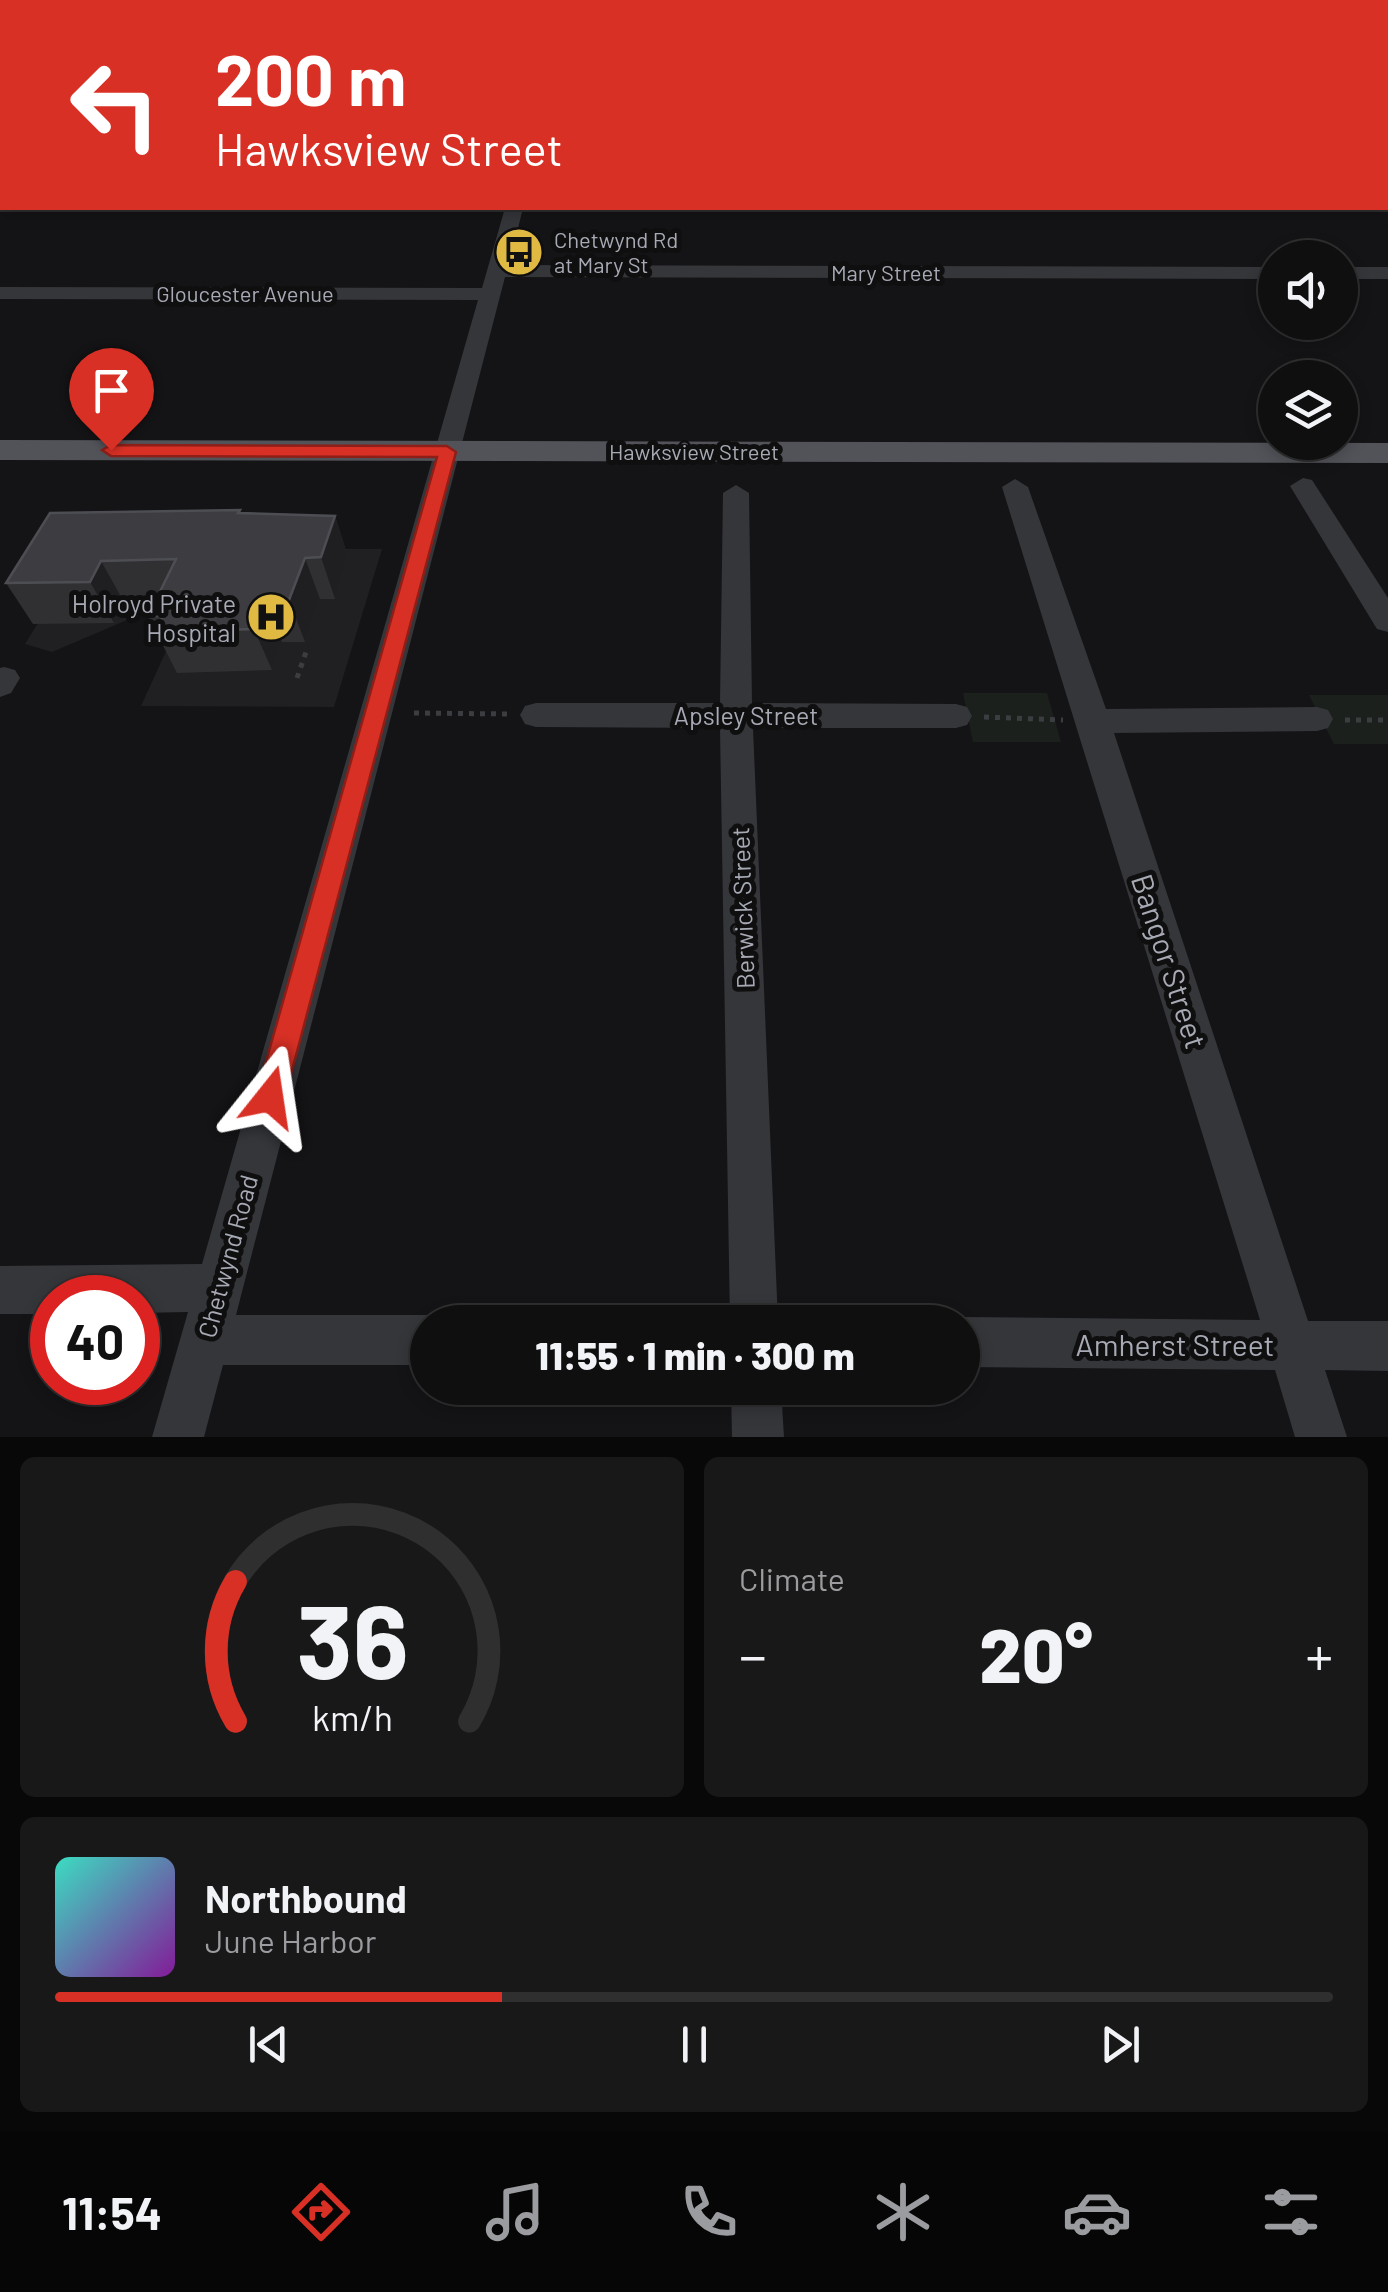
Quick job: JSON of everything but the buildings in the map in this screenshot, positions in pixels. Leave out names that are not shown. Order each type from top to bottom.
[{"type":"main road","name":"Hawksview Street","points":[[0,450],[1388,453]]},
{"type":"street","name":"Chetwynd Road","points":[[178,1437],[513,210]]},
{"type":"street","name":"Mary Street","points":[[496,271],[1258,272]]},
{"type":"street","points":[[1358,273],[1388,273]]},
{"type":"street","name":"Gloucester Avenue","points":[[0,292],[490,294]]},
{"type":"street","points":[[1304,486],[1388,622]]},
{"type":"street","name":"Bangor Street","points":[[1015,487],[1094,721],[1321,1437]]},
{"type":"street","name":"Berwick Street","points":[[736,493],[736,715],[753,1305]]},
{"type":"street","name":"Apsley Street","points":[[536,715],[956,716]]},
{"type":"street","points":[[1094,721],[1316,720]]},
{"type":"street","points":[[0,1290],[219,1288]]},
{"type":"street","points":[[204,1340],[410,1340]]},
{"type":"street","name":"Amherst Street","points":[[980,1342],[1388,1346]]},
{"type":"street","points":[[757,1405],[758,1437]]},
{"type":"path","points":[[297,678],[306,652]]},
{"type":"path","points":[[414,713],[536,715]]},
{"type":"path","points":[[956,716],[1094,721]]},
{"type":"path","points":[[1316,720],[1388,720]]},
{"type":"shaded area","name":"Holroyd Private Hospital","points":[[60,548],[382,549],[334,707],[141,706],[193,592],[52,652],[25,644],[67,576]]},
{"type":"shaded area","points":[[963,693],[1047,693],[1061,742],[973,742]]},
{"type":"shaded area","points":[[1309,695],[1388,695],[1388,744],[1334,744]]},
{"type":"place","name":"Chetwynd Rd at Mary St","points":[[519,252]]},
{"type":"place","name":"Holroyd Private Hospital","points":[[271,617]]},
{"type":"route","points":[[111,450],[447,452],[270,1097]]}]
